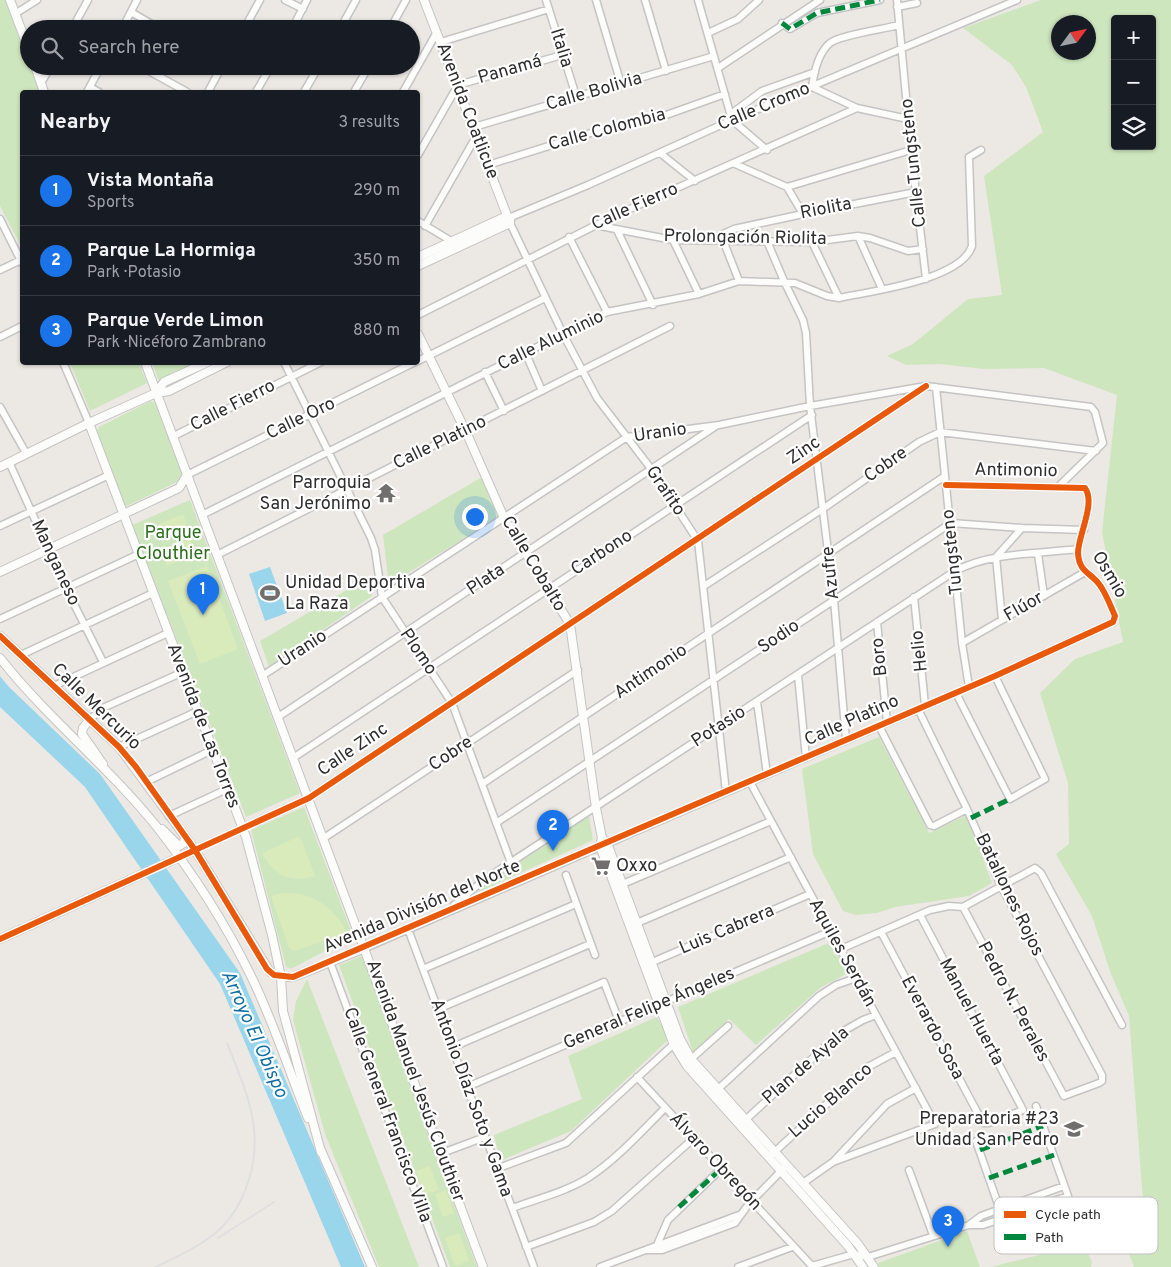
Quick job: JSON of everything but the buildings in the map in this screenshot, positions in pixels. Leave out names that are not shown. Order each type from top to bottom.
[{"type":"street","points":[[10,0],[20,27]]},
{"type":"street","points":[[15,14],[37,0]]},
{"type":"street","points":[[77,20],[88,0]]},
{"type":"street","points":[[126,20],[137,0]]},
{"type":"street","points":[[249,20],[260,0]]},
{"type":"street","points":[[285,0],[302,9]]},
{"type":"street","points":[[296,20],[308,0]]},
{"type":"street","points":[[345,20],[356,0]]},
{"type":"street","points":[[395,20],[406,0]]},
{"type":"street","name":"Avenida Coatlicue","points":[[424,0],[510,218]]},
{"type":"street","name":"Italia","points":[[546,0],[576,96]]},
{"type":"street","points":[[596,0],[621,84]]},
{"type":"street","points":[[645,0],[666,72]]},
{"type":"street","points":[[698,0],[731,117],[767,150]]},
{"type":"street","points":[[708,33],[738,19],[759,0]]},
{"type":"street","points":[[718,68],[818,0]]},
{"type":"street","points":[[782,23],[790,29],[816,13],[880,0]]},
{"type":"street","name":"Calle Cromo","points":[[420,256],[451,241],[510,218],[660,153],[731,117],[812,86],[1017,0]]},
{"type":"street","points":[[897,4],[917,3]]},
{"type":"street","name":"Calle Tungsteno","points":[[897,4],[926,279]]},
{"type":"street","points":[[441,42],[549,9]]},
{"type":"street","points":[[130,12],[144,20]]},
{"type":"street","points":[[899,25],[833,41],[825,48],[814,72],[812,86],[857,108],[908,120]]},
{"type":"street","points":[[420,62],[437,32]]},
{"type":"street","name":"Panamá","points":[[458,85],[562,55]]},
{"type":"street","name":"Calle Bolivia","points":[[475,131],[576,96],[666,72],[714,56]]},
{"type":"street","points":[[731,117],[762,91],[814,72]]},
{"type":"street","points":[[38,75],[43,90]]},
{"type":"street","points":[[41,83],[45,75]]},
{"type":"street","points":[[88,90],[96,75]]},
{"type":"street","points":[[156,75],[183,90]]},
{"type":"street","points":[[209,90],[217,75]]},
{"type":"street","points":[[257,90],[266,75]]},
{"type":"street","points":[[305,90],[314,75]]},
{"type":"street","points":[[355,90],[364,75]]},
{"type":"street","points":[[404,90],[413,75]]},
{"type":"street","points":[[420,152],[458,85]]},
{"type":"street","name":"Calle Colombia","points":[[488,164],[597,131],[655,119],[724,94]]},
{"type":"street","name":"Calle Fierro","points":[[420,314],[595,225],[767,150],[857,108]]},
{"type":"street","points":[[425,226],[475,131]]},
{"type":"street","points":[[787,187],[911,150]]},
{"type":"street","name":"Calle Aluminio","points":[[202,515],[607,312],[652,305],[699,294],[739,281],[784,281],[803,286],[827,296],[839,298],[926,279],[953,268],[970,254],[972,246],[973,219],[969,157],[981,150]]},
{"type":"street","points":[[660,153],[695,181]]},
{"type":"street","points":[[735,164],[787,187],[803,214]]},
{"type":"street","name":"Riolita","points":[[709,241],[729,231],[803,214],[916,192]]},
{"type":"street","name":"Calle Cromo","points":[[420,265],[510,218]]},
{"type":"street","name":"Grafito","points":[[510,218],[545,298],[601,404],[652,470],[698,541],[726,792]]},
{"type":"street","points":[[0,219],[20,257]]},
{"type":"street","points":[[420,222],[451,241]]},
{"type":"street","name":"Prolongación Riolita","points":[[595,225],[673,240],[812,242],[858,236],[870,238],[908,251],[923,249]]},
{"type":"street","points":[[617,230],[652,305]]},
{"type":"street","points":[[858,236],[882,289]]},
{"type":"street","points":[[570,237],[607,312]]},
{"type":"street","points":[[673,240],[699,294]]},
{"type":"street","points":[[723,240],[739,281]]},
{"type":"street","name":"Azufre","points":[[767,241],[801,315],[806,333],[810,406],[834,600],[846,740]]},
{"type":"street","points":[[812,242],[839,298]]},
{"type":"street","points":[[0,270],[20,262]]},
{"type":"street","name":"Calle Oro","points":[[420,360],[545,298]]},
{"type":"street","name":"Calle Platino","points":[[217,555],[670,326]]},
{"type":"street","points":[[0,337],[20,327]]},
{"type":"street","name":"Calle Cobalto","points":[[420,338],[465,430],[504,518],[570,624],[596,808],[603,842]]},
{"type":"street","points":[[526,354],[542,391]]},
{"type":"street","points":[[64,365],[89,423]]},
{"type":"street","name":"Avenida Manuel Jesús Clouthier","points":[[146,365],[483,1267]]},
{"type":"street","points":[[156,393],[164,382],[201,365]]},
{"type":"street","points":[[0,467],[89,423],[156,393],[169,391],[222,365]]},
{"type":"street","name":"Plomo","points":[[285,365],[373,544],[382,597],[452,703],[511,863]]},
{"type":"street","name":"Calle Fierro","points":[[172,437],[315,365]]},
{"type":"street","name":"Calle Oro","points":[[187,475],[410,365]]},
{"type":"street","points":[[486,372],[504,411]]},
{"type":"street","name":"Uranio","points":[[262,676],[627,437],[719,425],[810,406],[926,386],[1088,406],[1093,409],[1103,443],[1096,451]]},
{"type":"street","name":"Zinc","points":[[698,541],[926,386]]},
{"type":"street","name":"Tungsteno","points":[[936,387],[962,643],[970,687]]},
{"type":"street","points":[[0,407],[26,453]]},
{"type":"street","name":"Carbono","points":[[294,758],[429,667],[812,416]]},
{"type":"street","name":"Avenida de Las Torres","points":[[89,423],[242,829],[264,901],[281,977],[283,1011],[322,1152]]},
{"type":"street","name":"Plata","points":[[278,717],[719,425]]},
{"type":"street","points":[[940,432],[1096,451]]},
{"type":"street","name":"Cobre","points":[[704,586],[824,508],[919,442],[940,432]]},
{"type":"street","points":[[1058,487],[1096,451]]},
{"type":"street","name":"Manganeso","points":[[9,462],[66,588],[103,662]]},
{"type":"street","points":[[0,526],[110,475]]},
{"type":"street","points":[[179,488],[187,475]]},
{"type":"street","name":"Antimonio","points":[[482,784],[945,476]]},
{"type":"street","name":"Antimonio","points":[[946,485],[1085,488]]},
{"type":"street","points":[[0,572],[179,488],[188,489],[196,498]]},
{"type":"street","name":"Osmio","points":[[1085,488],[1088,495],[1084,530],[1078,549],[1085,572],[1100,586],[1115,616],[1115,620]]},
{"type":"street","points":[[950,523],[1084,530]]},
{"type":"street","name":"Sodio","points":[[496,823],[950,523]]},
{"type":"street","points":[[1002,620],[996,557],[1022,528]]},
{"type":"street","name":"Calle Zinc","points":[[0,939],[308,798],[698,541]]},
{"type":"street","name":"Potasio","points":[[450,909],[474,887],[718,728],[955,570],[979,560],[996,557],[1078,549]]},
{"type":"street","points":[[0,620],[139,554]]},
{"type":"street","points":[[1038,554],[1044,596]]},
{"type":"street","name":"Flúor","points":[[962,643],[1085,572]]},
{"type":"street","points":[[21,655],[153,593]]},
{"type":"street","name":"Helio","points":[[914,598],[925,706]]},
{"type":"street","name":"Calle Platino","points":[[603,842],[750,782],[970,687],[1110,624],[1115,620]]},
{"type":"street","name":"Boro","points":[[877,622],[887,722]]},
{"type":"street","points":[[54,686],[168,633]]},
{"type":"street","name":"Calle Mercurio","points":[[0,636],[119,747],[195,850],[264,965],[270,972],[281,977]]},
{"type":"street","points":[[0,658],[46,710],[105,768],[158,828],[175,858],[232,941],[250,975],[322,1152],[372,1267]]},
{"type":"street","name":"Cobre","points":[[324,838],[578,670]]},
{"type":"street","points":[[105,768],[98,753],[82,734],[83,728],[90,719],[105,707],[183,672]]},
{"type":"street","points":[[798,675],[806,758]]},
{"type":"street","points":[[956,693],[1010,799],[1045,779],[995,676]]},
{"type":"street","points":[[757,702],[767,774]]},
{"type":"street","name":"Batallones Rojos","points":[[918,709],[967,809],[1001,886],[1102,1075],[1102,1080],[1064,1096]]},
{"type":"street","points":[[119,747],[198,711]]},
{"type":"street","points":[[879,726],[930,825],[934,826],[967,809]]},
{"type":"street","points":[[146,782],[212,750]]},
{"type":"street","name":"Aquiles Serdán","points":[[750,782],[935,1124],[833,1162]]},
{"type":"street","points":[[169,816],[227,790]]},
{"type":"street","points":[[614,888],[771,821]]},
{"type":"street","points":[[158,828],[165,831],[179,846],[184,843],[185,837]]},
{"type":"street","points":[[603,842],[637,923],[658,1004],[687,1066],[716,1091]]},
{"type":"street","points":[[603,842],[614,888],[667,1001],[677,1042],[716,1091],[784,1168],[863,1267]]},
{"type":"street","name":"Avenida División del Norte","points":[[281,977],[298,976],[365,948],[603,842]]},
{"type":"street","points":[[637,923],[791,857]]},
{"type":"street","points":[[841,949],[942,907],[963,907],[1031,869],[1038,870],[1122,1025]]},
{"type":"street","points":[[566,874],[594,955]]},
{"type":"street","name":"Luis Cabrera","points":[[648,964],[810,894]]},
{"type":"street","points":[[423,969],[576,904]]},
{"type":"street","name":"Pedro N. Perales","points":[[963,907],[1064,1096]]},
{"type":"street","name":"Manuel Huerta","points":[[920,915],[1023,1110],[985,1124]]},
{"type":"street","name":"Antonio Díaz Soto y Gama","points":[[408,929],[534,1267]]},
{"type":"street","name":"General Felipe Ángeles","points":[[467,1087],[831,931]]},
{"type":"street","name":"Everardo Sosa","points":[[880,932],[985,1124]]},
{"type":"street","points":[[438,1009],[590,944]]},
{"type":"street","name":"Calle General Francisco Villa","points":[[330,962],[443,1267]]},
{"type":"street","points":[[716,1091],[819,996],[836,985],[856,978]]},
{"type":"street","points":[[452,1048],[604,982],[619,1021]]},
{"type":"street","name":"Plan de Ayala","points":[[744,1122],[840,1033],[863,1020],[876,1016]]},
{"type":"street","points":[[691,1059],[728,1026]]},
{"type":"street","points":[[496,1169],[566,1143],[677,1042]]},
{"type":"street","name":"Lucio Blanco","points":[[772,1154],[866,1068],[896,1052]]},
{"type":"street","name":"Álvaro Obregón","points":[[637,1077],[792,1247],[812,1266],[854,1254]]},
{"type":"street","points":[[803,1183],[833,1162],[887,1104],[916,1088]]},
{"type":"street","points":[[1036,1106],[1068,1196],[1065,1197]]},
{"type":"street","points":[[512,1208],[574,1186],[588,1178],[624,1149],[666,1108]]},
{"type":"street","points":[[442,1154],[485,1137]]},
{"type":"street","points":[[526,1247],[594,1222],[612,1211],[694,1138]]},
{"type":"street","points":[[976,1141],[995,1197]]},
{"type":"street","points":[[656,1248],[668,1220],[722,1168]]},
{"type":"street","points":[[784,1168],[803,1183],[868,1257],[874,1267]]},
{"type":"street","points":[[600,1267],[646,1250],[729,1226],[734,1223],[739,1215],[784,1168]]},
{"type":"street","points":[[909,1170],[933,1235]]},
{"type":"street","points":[[1035,1197],[1064,1186]]},
{"type":"street","points":[[969,1225],[981,1216],[994,1212]]},
{"type":"street","points":[[854,1254],[868,1257],[969,1225],[994,1222]]},
{"type":"street","points":[[738,1267],[792,1247]]},
{"type":"green space","points":[[0,0],[5,0],[20,39],[20,75],[34,75],[39,90],[20,90],[20,244],[0,206]]},
{"type":"green space","points":[[1041,0],[1171,0],[1171,1267],[1134,1267],[1129,1254],[1158,1254],[1158,1197],[1143,1197],[1129,1016],[1111,974],[1092,916],[1056,854],[1069,844],[1068,783],[1040,693],[1075,659],[1123,642],[1102,532],[1117,395],[1044,368],[984,369],[940,364],[906,365],[887,356],[913,344],[968,299],[1002,295],[984,176],[1043,132],[1026,87],[1012,65],[963,28]]},
{"type":"green space","points":[[71,365],[140,365],[147,383],[90,411]]},
{"type":"green space","points":[[153,365],[194,365],[159,382]]},
{"type":"green space","name":"Parque Clouthier","points":[[151,401],[155,403],[183,475],[181,480],[127,506],[123,504],[96,432],[99,427]]},
{"type":"green space","points":[[482,477],[498,517],[389,585],[383,535]]},
{"type":"green space","name":"Parque Clouthier","points":[[190,500],[300,793],[246,817],[132,525]]},
{"type":"green space","points":[[183,514],[189,530],[163,541],[156,525]]},
{"type":"green space","points":[[190,538],[196,554],[167,566],[161,550]]},
{"type":"green space","points":[[207,566],[238,649],[200,664],[168,581]]},
{"type":"green space","points":[[369,577],[372,596],[269,667],[260,641]]},
{"type":"green space","points":[[879,737],[929,833],[967,815],[992,883],[969,896],[895,907],[877,913],[855,915],[843,911],[813,854],[802,769]]},
{"type":"green space","points":[[304,807],[353,936],[291,969],[286,967],[251,830]]},
{"type":"green space","points":[[589,816],[593,840],[479,892],[479,889]]},
{"type":"green space","points":[[298,837],[301,839],[315,876],[298,879],[284,876],[272,868],[262,853]]},
{"type":"green space","points":[[282,893],[306,895],[319,901],[340,920],[345,934],[294,951],[289,948],[271,896]]},
{"type":"green space","points":[[831,942],[848,973],[820,988],[756,1045],[729,1019],[693,1052],[678,1007]]},
{"type":"green space","points":[[362,956],[477,1267],[450,1267],[339,965]]},
{"type":"green space","points":[[307,979],[419,1267],[379,1267],[325,1134],[293,1020],[296,1001]]},
{"type":"green space","points":[[657,1017],[669,1039],[571,1131],[500,1161],[494,1135],[582,1099],[568,1056]]},
{"type":"green space","points":[[430,1166],[439,1190],[425,1195],[416,1171]]},
{"type":"green space","points":[[446,1190],[454,1213],[443,1217],[435,1194]]},
{"type":"green space","points":[[967,1231],[980,1267],[879,1267],[878,1263]]},
{"type":"green space","points":[[459,1233],[469,1261],[455,1266],[445,1238]]},
{"type":"green space","points":[[1043,1254],[1088,1254],[1092,1262],[1091,1267],[991,1267]]},
{"type":"water","points":[[270,567],[287,613],[265,621],[249,574]]},
{"type":"water","name":"Arroyo El Obispo","points":[[0,676],[8,686],[100,774],[240,973],[365,1267],[341,1267],[220,984],[85,787],[0,707]]},
{"type":"railway","points":[[156,1267],[193,1249],[225,1224],[235,1211],[249,1181],[254,1148],[252,1115],[244,1087],[227,1043]]},
{"type":"railway","points":[[218,1238],[274,1202]]},
{"type":"marked path","points":[[782,23],[790,29],[817,13],[880,0]]},
{"type":"marked path","points":[[971,818],[1010,799]]},
{"type":"marked path","points":[[980,1150],[1043,1126]]},
{"type":"marked path","points":[[989,1178],[1054,1155]]},
{"type":"marked path","points":[[679,1207],[722,1168]]},
{"type":"cycle path","points":[[0,939],[309,798],[926,386]]},
{"type":"cycle path","points":[[0,636],[119,747],[136,767],[195,850],[267,969],[274,975],[293,977],[995,676],[1113,622],[1115,616],[1104,591],[1080,564],[1079,546],[1089,502],[1085,488],[946,485]]},
{"type":"place","name":"Parroquia San Jerónimo","points":[[386,493]]},
{"type":"place","name":"Unidad Deportiva La Raza","points":[[270,593]]},
{"type":"place","name":"Vista Montaña","points":[[203,615]]},
{"type":"place","name":"Parque La Hormiga","points":[[553,851]]},
{"type":"place","name":"Oxxo","points":[[601,866]]},
{"type":"place","name":"Preparatoria #23 Unidad San Pedro","points":[[1074,1129]]},
{"type":"place","name":"Parque Verde Limon","points":[[948,1247]]}]
